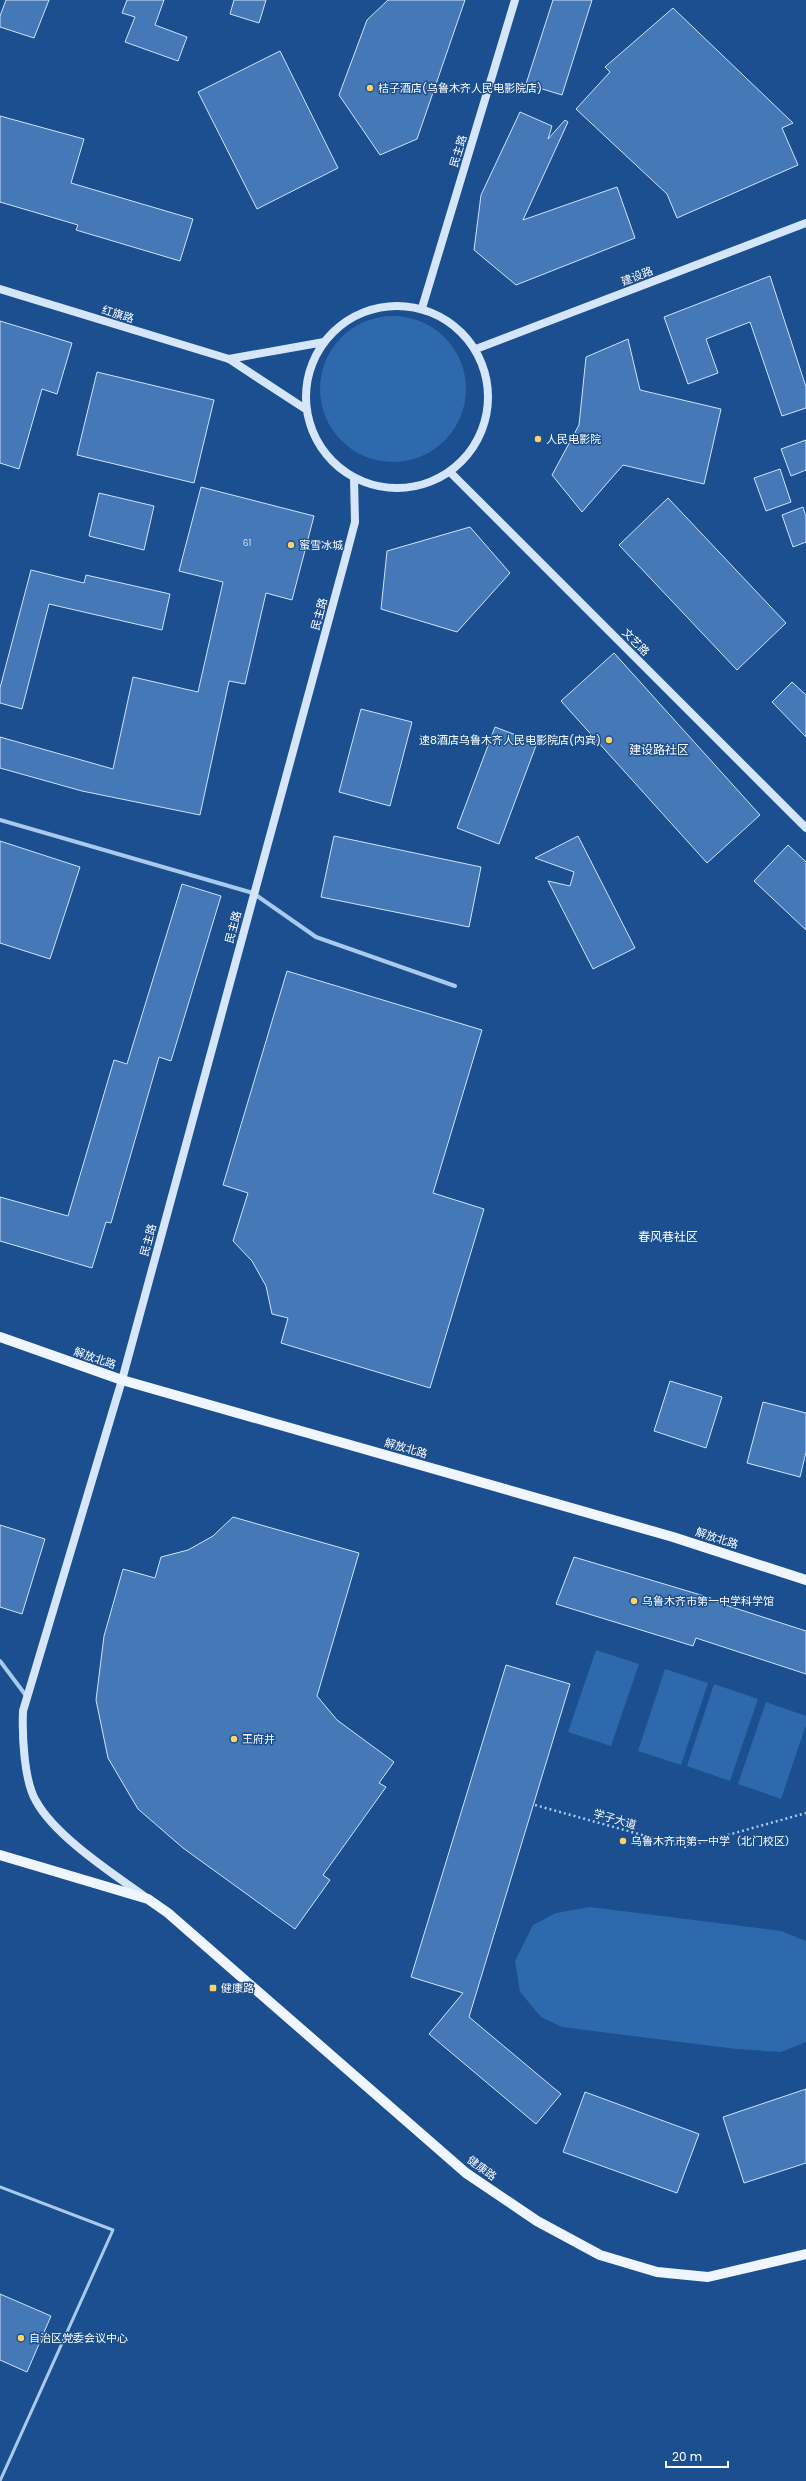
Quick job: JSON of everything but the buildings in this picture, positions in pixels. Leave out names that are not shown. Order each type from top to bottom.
[{"type":"main road","name":"解放北路","points":[[0,1337],[122,1380],[673,1536],[806,1580]]},
{"type":"main road","name":"健康路","points":[[0,1855],[148,1899],[168,1913],[466,2173],[537,2221],[600,2255],[657,2272],[708,2277],[806,2254]]},
{"type":"street","name":"民主路","points":[[422,308],[515,0]]},
{"type":"street","name":"建设路","points":[[476,349],[806,223]]},
{"type":"street","name":"红旗路","points":[[0,289],[229,359]]},
{"type":"street","points":[[394,305],[422,308],[443,317],[461,331],[476,349],[486,375],[488,395],[483,429],[470,453],[450,472],[428,484],[403,489],[378,487],[354,478],[331,461],[315,437],[307,410],[308,378],[312,363],[324,342],[343,323],[367,310],[394,305]]},
{"type":"street","points":[[229,359],[324,342]]},
{"type":"street","points":[[229,359],[307,410]]},
{"type":"street","name":"文艺路","points":[[450,472],[806,828]]},
{"type":"street","name":"民主路","points":[[148,1899],[86,1854],[52,1822],[35,1801],[22,1740],[23,1711],[122,1380],[253,893],[355,522],[354,478]]},
{"type":"street","points":[[0,820],[253,893],[316,938],[455,986]]},
{"type":"street","points":[[0,1661],[27,1697]]},
{"type":"lane","points":[[0,2187],[113,2230],[0,2481]]},
{"type":"path","name":"学子大道","points":[[535,1804],[685,1847],[806,1813]]},
{"type":"shaded area","points":[[393,316],[421,322],[439,333],[449,343],[460,361],[466,389],[460,417],[449,435],[439,445],[421,456],[393,462],[365,456],[347,445],[337,435],[326,417],[320,389],[326,361],[337,343],[347,333],[365,322]]},
{"type":"shaded area","points":[[596,1650],[639,1664],[611,1746],[568,1732]]},
{"type":"shaded area","points":[[665,1669],[708,1683],[681,1765],[638,1751]]},
{"type":"shaded area","points":[[714,1684],[758,1699],[730,1781],[687,1766]]},
{"type":"shaded area","points":[[766,1702],[806,1716],[806,1725],[781,1799],[738,1784]]},
{"type":"shaded area","points":[[590,1907],[781,1931],[806,1941],[806,2042],[781,2052],[736,2049],[562,2027],[541,2017],[520,1992],[515,1961],[533,1925],[556,1913]]},
{"type":"place","name":"桔子酒店(乌鲁木齐人民电影院店)","points":[[370,88]]},
{"type":"place","name":"人民电影院","points":[[538,439]]},
{"type":"place","name":"蜜雪冰城","points":[[291,545]]},
{"type":"place","name":"速8酒店乌鲁木齐人民电影院店(内宾)","points":[[609,740]]},
{"type":"place","name":"乌鲁木齐市第一中学科学馆","points":[[634,1601]]},
{"type":"place","name":"王府井","points":[[234,1739]]},
{"type":"place","name":"乌鲁木齐市第一中学（北门校区）","points":[[623,1841]]},
{"type":"place","name":"健康路","points":[[213,1988]]},
{"type":"place","name":"自治区党委会议中心","points":[[21,2338]]},
{"type":"district","name":"建设路社区","points":[[659,750]]},
{"type":"district","name":"春风巷社区","points":[[668,1237]]}]
